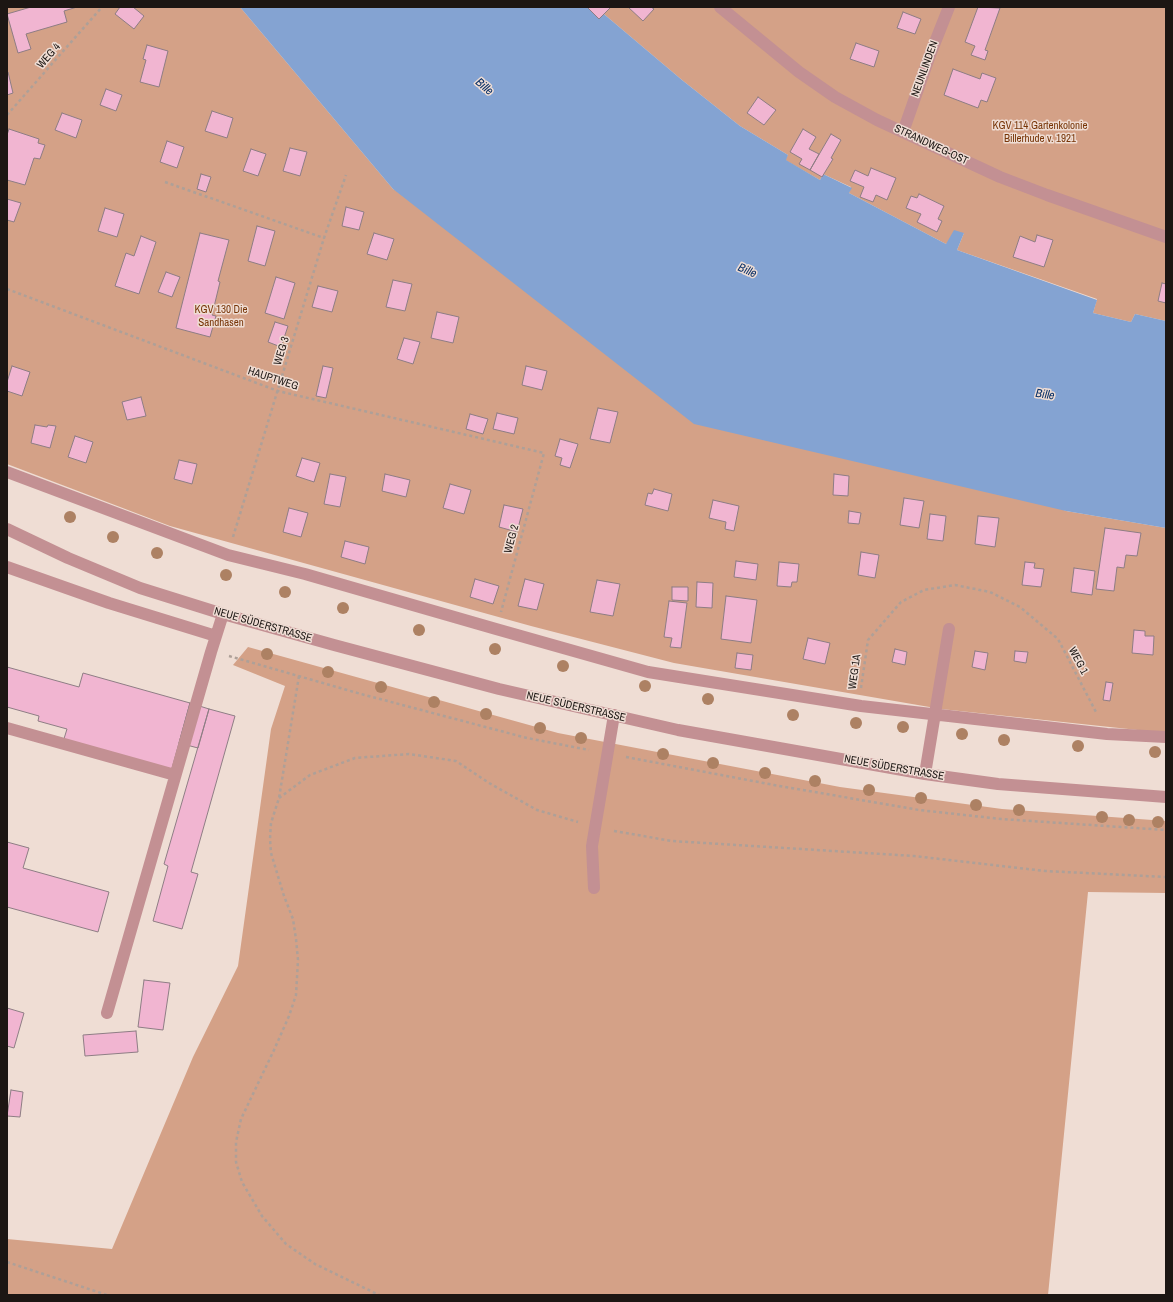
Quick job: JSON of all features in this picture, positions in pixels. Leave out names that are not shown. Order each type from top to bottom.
[{"type":"street","name":"STRANDWEG-OST","points":[[720,7],[799,72],[829,93],[876,120],[1000,176],[1061,200],[1166,237]]},
{"type":"street","name":"NEUNLINDEN","points":[[903,132],[930,55],[949,7]]},
{"type":"street","points":[[7,472],[228,555],[305,574],[648,672],[861,706],[1108,734],[1166,737]]},
{"type":"street","name":"NEUE SÜDERSTRASSE","points":[[7,529],[68,558],[140,588],[223,614],[499,689],[686,731],[924,774],[998,784],[1166,797]]},
{"type":"street","points":[[7,567],[109,604],[216,636]]},
{"type":"street","points":[[107,1013],[223,614]]},
{"type":"street","points":[[924,774],[949,629]]},
{"type":"street","points":[[594,888],[592,846],[614,715]]},
{"type":"street","points":[[7,728],[175,775]]},
{"type":"path","name":"WEG 4","points":[[7,115],[102,7]]},
{"type":"path","name":"WEG 3","points":[[228,555],[324,238],[346,174]]},
{"type":"path","points":[[165,182],[324,238]]},
{"type":"path","name":"HAUPTWEG","points":[[7,288],[278,391],[544,453]]},
{"type":"path","name":"WEG 2","points":[[496,629],[544,453]]},
{"type":"path","name":"WEG 1","points":[[868,640],[901,602],[924,590],[955,585],[990,592],[1020,607],[1058,640],[1108,734]]},
{"type":"path","name":"WEG 1A","points":[[861,706],[860,696],[868,640]]},
{"type":"path","points":[[211,652],[527,738],[774,785],[919,810],[1001,819],[1166,830]]},
{"type":"path","points":[[299,676],[279,798],[271,823],[271,853],[293,919],[296,939],[298,960],[296,995],[289,1016],[274,1050],[241,1119],[236,1142],[236,1162],[242,1182],[262,1216],[286,1244],[315,1264],[379,1295]]},
{"type":"path","points":[[279,798],[310,774],[355,758],[409,754],[456,761],[489,783],[537,810],[595,827],[672,840],[914,856],[1045,870],[1166,877]]},
{"type":"path","points":[[7,1262],[107,1295]]},
{"type":"green space","name":"KGV 130 Die Sandhasen","points":[[7,7],[240,7],[393,189],[1066,511],[1166,528],[1166,733],[941,709],[674,663],[531,626],[170,526],[7,464]]},
{"type":"green space","name":"KGV 114 Gartenkolonie Billerhude v. 1921","points":[[596,7],[1166,7],[1166,321],[1135,314],[1131,322],[1093,313],[1097,299],[957,250],[964,233],[946,244],[849,193],[851,187],[823,174],[820,180],[785,160],[788,155],[740,126],[682,80]]},
{"type":"green space","points":[[248,647],[558,733],[840,787],[1002,809],[1166,821],[1166,893],[1088,892],[1048,1295],[7,1295],[7,1239],[112,1249],[193,1057],[238,966],[271,729],[285,686],[233,665]]},
{"type":"water","name":"Bille","points":[[240,7],[596,7],[682,80],[740,126],[788,155],[786,160],[820,180],[823,174],[852,188],[849,193],[946,244],[954,230],[964,233],[957,250],[1097,300],[1093,313],[1131,322],[1135,314],[1166,321],[1166,528],[1066,511],[694,424],[393,189]]},
{"type":"building","points":[[31,7],[77,7],[64,11],[67,22],[26,34],[31,49],[18,53],[7,14]]},
{"type":"building","points":[[120,7],[133,7],[144,16],[134,29],[115,14]]},
{"type":"building","points":[[587,7],[611,7],[599,19]]},
{"type":"building","points":[[628,7],[651,7],[654,9],[643,21]]},
{"type":"building","points":[[978,7],[1000,8],[985,50],[988,51],[985,60],[971,55],[975,46],[965,42]]},
{"type":"building","points":[[903,12],[921,19],[915,34],[897,28]]},
{"type":"building","points":[[856,43],[879,51],[874,67],[850,59]]},
{"type":"building","points":[[147,45],[168,51],[159,87],[140,82],[146,60],[143,59]]},
{"type":"building","points":[[953,69],[980,79],[982,73],[996,78],[987,102],[981,100],[978,108],[944,95]]},
{"type":"building","points":[[7,72],[13,93],[7,95]]},
{"type":"building","points":[[106,89],[122,95],[116,111],[100,105]]},
{"type":"building","points":[[758,97],[776,110],[764,125],[747,113]]},
{"type":"building","points":[[212,111],[233,118],[227,138],[205,131]]},
{"type":"building","points":[[62,113],[82,120],[76,138],[55,130]]},
{"type":"building","points":[[9,129],[39,139],[38,143],[45,145],[40,159],[34,158],[25,185],[7,180],[7,135]]},
{"type":"building","points":[[803,129],[816,137],[809,149],[819,154],[810,170],[799,164],[802,159],[790,152]]},
{"type":"building","points":[[831,134],[841,140],[831,158],[833,159],[822,177],[810,170]]},
{"type":"building","points":[[167,141],[184,147],[177,168],[160,162]]},
{"type":"building","points":[[290,148],[307,152],[300,176],[283,171]]},
{"type":"building","points":[[251,149],[266,154],[258,176],[243,171]]},
{"type":"building","points":[[871,168],[896,178],[887,200],[876,195],[873,202],[860,197],[864,187],[850,181],[855,170],[868,176]]},
{"type":"building","points":[[201,174],[211,177],[206,192],[197,189]]},
{"type":"building","points":[[919,194],[944,206],[938,219],[942,221],[937,232],[917,222],[921,214],[906,208],[911,196],[917,198]]},
{"type":"building","points":[[7,199],[21,203],[14,222],[7,220]]},
{"type":"building","points":[[346,207],[364,212],[359,230],[342,226]]},
{"type":"building","points":[[105,208],[124,214],[117,237],[98,231]]},
{"type":"building","points":[[257,226],[275,231],[265,266],[248,261]]},
{"type":"building","points":[[200,233],[229,240],[218,281],[220,282],[212,315],[216,316],[210,337],[176,328]]},
{"type":"building","points":[[374,233],[394,239],[387,260],[367,254]]},
{"type":"building","points":[[1037,235],[1053,240],[1044,267],[1013,257],[1020,236],[1035,242]]},
{"type":"building","points":[[141,236],[156,242],[139,294],[115,286],[126,253],[134,256]]},
{"type":"building","points":[[166,272],[180,277],[172,297],[158,292]]},
{"type":"building","points":[[276,277],[295,283],[284,319],[265,313]]},
{"type":"building","points":[[393,280],[412,284],[405,311],[386,307]]},
{"type":"building","points":[[1162,283],[1166,284],[1166,303],[1158,301]]},
{"type":"building","points":[[318,286],[338,291],[332,312],[312,307]]},
{"type":"building","points":[[437,312],[459,317],[453,343],[431,338]]},
{"type":"building","points":[[275,322],[288,326],[281,347],[268,342]]},
{"type":"building","points":[[404,338],[420,342],[413,364],[397,359]]},
{"type":"building","points":[[12,366],[30,372],[22,396],[7,391],[7,382]]},
{"type":"building","points":[[323,366],[333,368],[326,398],[316,396]]},
{"type":"building","points":[[526,366],[547,371],[542,390],[522,385]]},
{"type":"building","points":[[141,397],[146,416],[127,420],[122,402]]},
{"type":"building","points":[[598,408],[618,412],[610,443],[590,439]]},
{"type":"building","points":[[497,413],[518,418],[514,434],[493,429]]},
{"type":"building","points":[[470,414],[488,419],[483,434],[466,429]]},
{"type":"building","points":[[35,425],[47,427],[48,425],[56,426],[50,448],[31,443]]},
{"type":"building","points":[[75,436],[93,442],[86,463],[68,457]]},
{"type":"building","points":[[560,439],[578,444],[570,468],[560,465],[562,458],[555,456]]},
{"type":"building","points":[[302,458],[320,463],[314,482],[296,476]]},
{"type":"building","points":[[179,460],[197,464],[192,484],[174,479]]},
{"type":"building","points":[[330,474],[346,477],[340,507],[324,504]]},
{"type":"building","points":[[385,474],[410,480],[406,497],[382,491]]},
{"type":"building","points":[[834,474],[849,476],[848,496],[833,495]]},
{"type":"building","points":[[450,484],[471,490],[464,514],[443,508]]},
{"type":"building","points":[[654,489],[672,494],[668,511],[645,505],[648,493],[652,494]]},
{"type":"building","points":[[904,498],[924,501],[919,528],[900,525]]},
{"type":"building","points":[[713,500],[739,506],[734,531],[725,529],[726,522],[709,518]]},
{"type":"building","points":[[504,505],[523,509],[517,532],[499,527]]},
{"type":"building","points":[[289,508],[308,513],[301,537],[283,532]]},
{"type":"building","points":[[849,511],[861,513],[859,524],[848,523]]},
{"type":"building","points":[[930,514],[946,516],[943,541],[927,539]]},
{"type":"building","points":[[978,516],[999,518],[995,547],[975,544]]},
{"type":"building","points":[[1105,528],[1141,533],[1137,556],[1126,555],[1124,568],[1117,567],[1114,591],[1096,589]]},
{"type":"building","points":[[345,541],[369,547],[365,564],[341,557]]},
{"type":"building","points":[[861,552],[879,555],[875,578],[858,575]]},
{"type":"building","points":[[736,561],[758,564],[756,580],[734,577]]},
{"type":"building","points":[[779,562],[799,564],[797,582],[792,582],[791,587],[777,586]]},
{"type":"building","points":[[1025,562],[1035,563],[1034,568],[1044,569],[1041,587],[1022,585]]},
{"type":"building","points":[[1074,568],[1095,571],[1092,595],[1071,592]]},
{"type":"building","points":[[475,579],[499,586],[493,604],[470,597]]},
{"type":"building","points":[[525,579],[544,584],[537,610],[518,606]]},
{"type":"building","points":[[597,580],[620,584],[613,616],[590,612]]},
{"type":"building","points":[[697,582],[713,583],[712,608],[696,607]]},
{"type":"building","points":[[672,587],[688,587],[688,601],[672,600]]},
{"type":"building","points":[[726,596],[757,600],[751,643],[721,639]]},
{"type":"building","points":[[669,601],[687,603],[681,648],[670,647],[672,638],[664,637]]},
{"type":"building","points":[[1134,630],[1145,631],[1145,636],[1154,636],[1153,655],[1132,653]]},
{"type":"building","points":[[808,638],[830,643],[825,664],[803,659]]},
{"type":"building","points":[[895,649],[907,652],[905,665],[892,662]]},
{"type":"building","points":[[975,651],[988,653],[985,670],[972,667]]},
{"type":"building","points":[[1015,651],[1028,652],[1026,663],[1014,661]]},
{"type":"building","points":[[737,653],[753,655],[751,670],[735,668]]},
{"type":"building","points":[[7,667],[79,687],[83,673],[190,703],[171,772],[63,742],[67,729],[38,721],[39,716],[7,707]]},
{"type":"building","points":[[1106,682],[1113,683],[1110,701],[1103,700]]},
{"type":"building","points":[[190,703],[209,709],[198,748],[179,743]]},
{"type":"building","points":[[209,709],[235,716],[191,872],[198,874],[182,929],[153,921],[168,866],[164,864]]},
{"type":"building","points":[[7,842],[29,848],[23,868],[109,892],[98,932],[7,907]]},
{"type":"building","points":[[144,980],[170,983],[163,1030],[138,1027]]},
{"type":"building","points":[[7,1008],[24,1013],[14,1048],[7,1046]]},
{"type":"building","points":[[136,1031],[138,1052],[85,1056],[83,1035]]},
{"type":"building","points":[[11,1090],[23,1092],[20,1117],[7,1116]]}]
